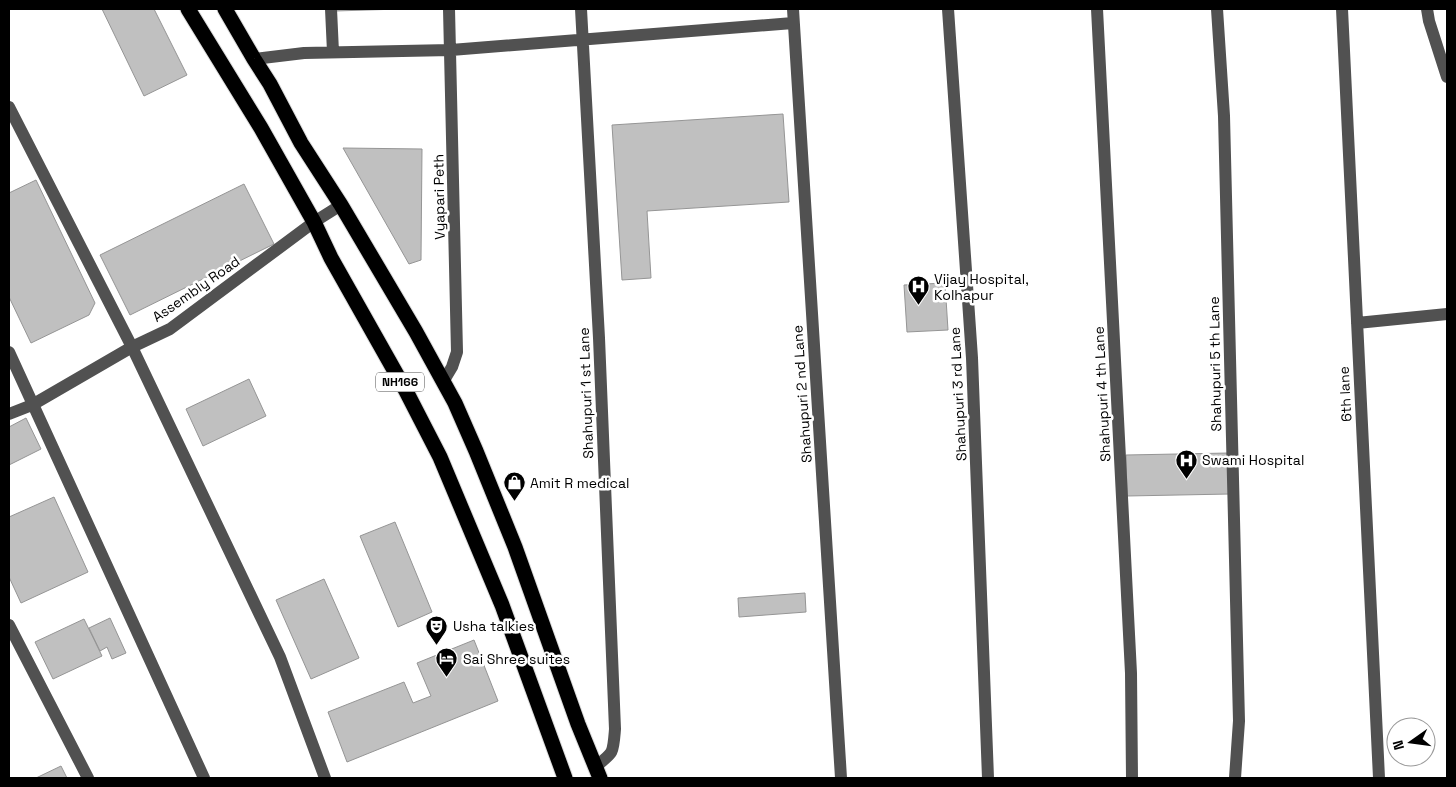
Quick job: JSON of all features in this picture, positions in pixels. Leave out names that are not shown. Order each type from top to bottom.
[{"type":"highway","name":"NH166","points":[[188,9],[261,128],[314,222],[330,258],[406,392],[440,458],[502,606],[565,778]]},
{"type":"highway","name":"NH166","points":[[225,9],[270,84],[301,143],[341,205],[443,382],[476,451],[514,547],[597,773]]},
{"type":"street","points":[[330,9],[333,52]]},
{"type":"street","name":"Vyapari Peth","points":[[443,382],[458,352],[449,9]]},
{"type":"street","name":"Shahupuri 1 st Lane","points":[[581,9],[599,338],[615,730],[611,754],[597,773]]},
{"type":"street","name":"Shahupuri 2 nd Lane","points":[[793,9],[841,778]]},
{"type":"street","name":"Shahupuri 3 rd Lane","points":[[948,9],[972,358],[988,778]]},
{"type":"street","name":"Shahupuri 4 th Lane","points":[[1097,9],[1132,673],[1132,778]]},
{"type":"street","name":"Shahupuri 5 th Lane","points":[[1217,9],[1224,116],[1239,721],[1235,778]]},
{"type":"street","name":"6th lane","points":[[1342,9],[1378,778]]},
{"type":"street","points":[[1427,9],[1447,77]]},
{"type":"street","points":[[254,59],[304,53],[451,50],[793,23]]},
{"type":"street","points":[[9,107],[132,348],[280,657],[325,778]]},
{"type":"street","name":"Assembly Road","points":[[9,414],[32,405],[132,348],[170,329],[314,222],[341,205]]},
{"type":"street","points":[[1356,323],[1447,314]]},
{"type":"street","points":[[9,352],[204,778]]},
{"type":"street","points":[[9,625],[88,778]]},
{"type":"building","points":[[102,9],[154,9],[187,75],[144,96]]},
{"type":"building","points":[[334,9],[400,9],[335,11]]},
{"type":"building","points":[[783,114],[789,202],[647,211],[651,278],[622,280],[612,125]]},
{"type":"building","points":[[343,148],[422,149],[421,260],[409,264]]},
{"type":"building","points":[[36,180],[95,303],[89,315],[31,343],[9,297],[9,193]]},
{"type":"building","points":[[244,184],[274,244],[130,315],[100,255]]},
{"type":"building","points":[[945,283],[948,330],[907,332],[904,285]]},
{"type":"building","points":[[249,379],[266,416],[203,446],[186,409]]},
{"type":"building","points":[[26,418],[41,449],[9,465],[9,427]]},
{"type":"building","points":[[1229,453],[1230,494],[1127,496],[1126,455]]},
{"type":"building","points":[[54,497],[88,572],[21,603],[9,577],[9,517]]},
{"type":"building","points":[[395,522],[432,612],[398,627],[360,536]]},
{"type":"building","points":[[324,579],[359,658],[311,679],[276,600]]},
{"type":"building","points":[[805,593],[806,612],[739,617],[738,598]]},
{"type":"building","points":[[110,618],[126,653],[112,659],[107,647],[100,651],[89,628]]},
{"type":"building","points":[[84,619],[102,656],[53,679],[35,642]]},
{"type":"building","points":[[474,640],[498,701],[347,762],[328,712],[404,682],[413,703],[431,696],[417,663]]},
{"type":"building","points":[[61,766],[67,778],[36,778]]},
{"type":"place","name":"Vijay Hospital, Kolhapur","points":[[918,306]]},
{"type":"place","name":"Swami Hospital","points":[[1186,479]]},
{"type":"place","name":"Amit R medical","points":[[514,502]]},
{"type":"place","name":"Usha talkies","points":[[437,645]]},
{"type":"place","name":"Sai Shree suites","points":[[447,678]]}]
